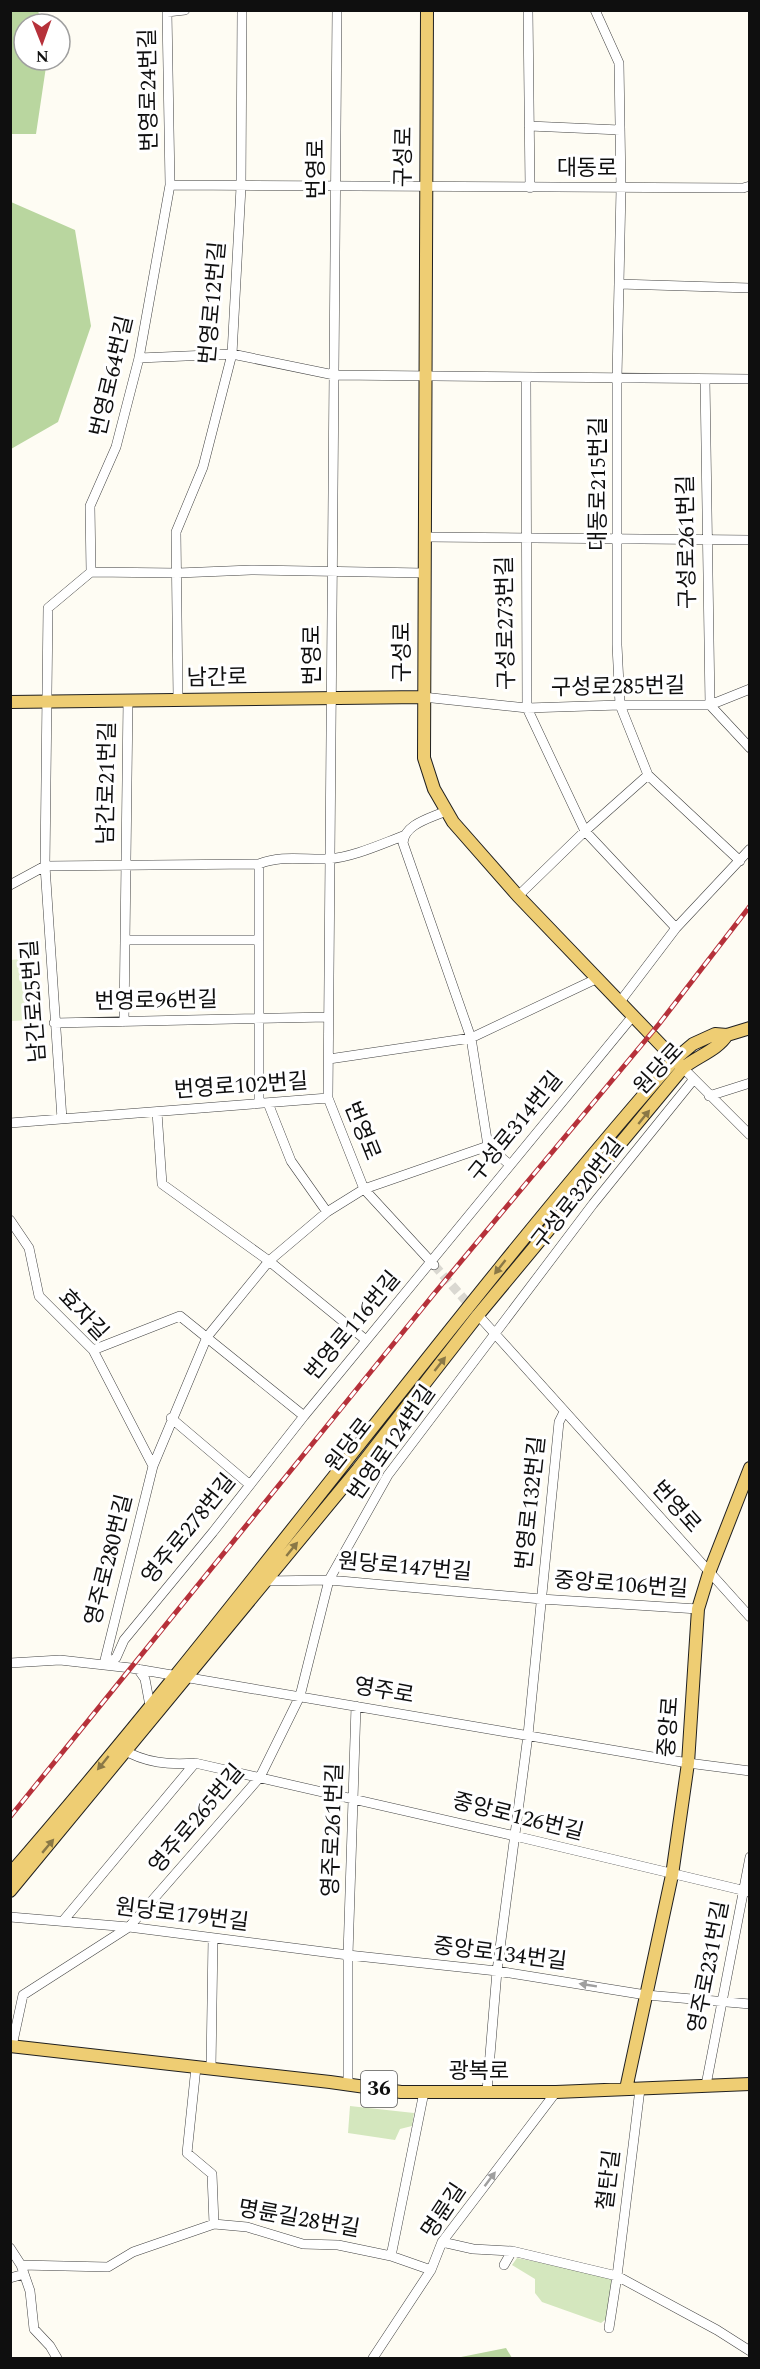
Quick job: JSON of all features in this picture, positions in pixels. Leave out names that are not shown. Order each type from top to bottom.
[{"type":"main road","name":"구성로","points":[[427,10],[424,758],[434,789],[453,822],[518,896],[678,1064]]},
{"type":"main road","name":"남간로","points":[[10,702],[423,697]]},
{"type":"main road","name":"원당로","points":[[10,1891],[505,1261],[678,1064],[694,1059],[722,1043],[727,1035],[750,1028]]},
{"type":"main road","name":"원당로","points":[[10,1874],[122,1749],[150,1706],[266,1581],[358,1469],[678,1064]]},
{"type":"main road","name":"중앙로","points":[[626,2089],[672,1875],[688,1763],[698,1609],[709,1573],[749,1470]]},
{"type":"main road","name":"광복로","points":[[11,2046],[401,2092],[556,2092],[750,2084]]},
{"type":"street","name":"번영로24번길","points":[[170,185],[167,12],[185,10]]},
{"type":"street","name":"번영로12번길","points":[[178,699],[176,532],[203,467],[232,354],[241,187],[242,10]]},
{"type":"street","name":"번영로","points":[[337,10],[328,1098],[364,1188],[433,1264]]},
{"type":"street","points":[[528,10],[530,188]]},
{"type":"street","name":"대동로215번길","points":[[595,10],[619,63],[621,188],[617,378],[617,645],[620,705],[648,775],[740,861]]},
{"type":"street","points":[[529,126],[620,130]]},
{"type":"street","name":"대동로","points":[[170,185],[425,188],[743,188],[750,186]]},
{"type":"street","name":"번영로64번길","points":[[91,572],[90,506],[116,447],[140,358],[170,185]]},
{"type":"street","points":[[619,284],[750,288]]},
{"type":"street","points":[[140,358],[232,354],[334,375],[750,379]]},
{"type":"street","points":[[525,538],[526,377]]},
{"type":"street","name":"구성로261번길","points":[[705,379],[710,705]]},
{"type":"street","name":"구성로273번길","points":[[425,537],[750,540]]},
{"type":"street","name":"구성로273번길","points":[[525,538],[527,708]]},
{"type":"street","points":[[46,701],[48,608],[91,572],[178,573],[251,570],[424,573]]},
{"type":"street","name":"구성로285번길","points":[[423,697],[527,708],[710,705],[750,689]]},
{"type":"street","name":"남간로21번길","points":[[124,1022],[128,700]]},
{"type":"street","name":"남간로25번길","points":[[46,701],[45,866],[62,1119]]},
{"type":"street","name":"구성로285번길","points":[[710,705],[750,748]]},
{"type":"street","name":"구성로285번길","points":[[527,708],[585,831],[676,928]]},
{"type":"street","points":[[518,896],[585,831],[648,775]]},
{"type":"street","name":"남간로21번길","points":[[10,885],[45,866],[259,864],[273,859],[330,859],[403,836],[410,828],[446,811]]},
{"type":"street","points":[[403,836],[412,873],[471,1038],[488,1146],[510,1165]]},
{"type":"street","points":[[619,1003],[676,928],[750,849]]},
{"type":"street","points":[[259,864],[259,1018],[264,1103],[291,1161],[327,1212]]},
{"type":"street","points":[[125,940],[259,940]]},
{"type":"street","points":[[329,1059],[471,1038],[597,979]]},
{"type":"street","name":"번영로96번길","points":[[54,1023],[328,1017]]},
{"type":"street","name":"구성로314번길","points":[[433,1264],[510,1165],[632,1017]]},
{"type":"street","name":"구성로","points":[[678,1064],[750,1135]]},
{"type":"street","name":"구성로320번길","points":[[495,1334],[593,1204],[694,1079]]},
{"type":"street","points":[[709,1096],[750,1083]]},
{"type":"street","name":"번영로102번길","points":[[10,1123],[328,1098]]},
{"type":"street","name":"번영로102번길","points":[[157,1112],[162,1184],[269,1261]]},
{"type":"street","name":"영주로280번길","points":[[104,1664],[153,1466],[171,1418],[207,1337],[269,1261],[327,1212],[364,1188],[488,1146]]},
{"type":"street","name":"효자길","points":[[10,1220],[29,1248],[39,1296],[93,1350],[153,1466]]},
{"type":"street","points":[[269,1261],[366,1340]]},
{"type":"street","name":"번영로116번길","points":[[304,1416],[366,1340],[433,1264]]},
{"type":"street","name":"번영로","points":[[478,1315],[750,1617]]},
{"type":"street","points":[[93,1350],[180,1316],[304,1416]]},
{"type":"street","name":"번영로124번길","points":[[300,1696],[329,1580],[388,1474],[495,1334]]},
{"type":"street","name":"번영로132번길","points":[[488,2091],[497,1971],[528,1735],[559,1422],[564,1412]]},
{"type":"street","name":"영주로278번길","points":[[104,1664],[117,1658],[124,1640],[304,1416]]},
{"type":"street","points":[[171,1418],[250,1485]]},
{"type":"street","name":"원당로147번길","points":[[266,1581],[329,1580],[541,1599]]},
{"type":"street","name":"중앙로106번길","points":[[541,1599],[698,1609]]},
{"type":"street","name":"영주로","points":[[10,1663],[60,1660],[104,1664],[688,1763],[750,1771]]},
{"type":"street","points":[[138,1670],[145,1679],[150,1706]]},
{"type":"street","name":"영주로265번길","points":[[11,2046],[23,1995],[129,1927],[260,1777],[300,1696]]},
{"type":"street","name":"영주로261번길","points":[[348,2084],[348,1955],[356,1706]]},
{"type":"street","name":"중앙로126번길","points":[[122,1749],[155,1762],[171,1765],[195,1763],[260,1777],[672,1875]]},
{"type":"street","points":[[63,1921],[195,1763]]},
{"type":"street","name":"영주로231번길","points":[[706,2085],[746,1892],[750,1857]]},
{"type":"street","points":[[672,1875],[746,1892]]},
{"type":"street","name":"원당로179번길","points":[[10,1917],[129,1927],[348,1955]]},
{"type":"street","points":[[211,2068],[213,1938]]},
{"type":"street","name":"중앙로134번길","points":[[348,1955],[497,1971],[646,1995]]},
{"type":"street","points":[[646,1995],[750,2004]]},
{"type":"street","points":[[196,2067],[187,2153],[212,2174],[214,2224]]},
{"type":"street","name":"철탄길","points":[[609,2328],[640,2089]]},
{"type":"street","points":[[391,2256],[424,2092]]},
{"type":"street","name":"명륜길","points":[[373,2358],[431,2270],[442,2242],[556,2092]]},
{"type":"street","name":"명륜길28번길","points":[[10,2278],[22,2270],[108,2267],[133,2252],[214,2224],[247,2227],[303,2244],[338,2245],[391,2256],[431,2270]]},
{"type":"street","points":[[442,2242],[473,2249],[512,2251],[617,2276],[717,2330],[750,2351]]},
{"type":"street","points":[[10,2248],[30,2291],[34,2329],[50,2346],[57,2358]]},
{"type":"street","points":[[504,2265],[512,2251]]},
{"type":"green space","points":[[11,10],[38,11],[12,12],[12,72],[45,72],[36,134],[11,134]]},
{"type":"green space","points":[[11,202],[75,230],[91,326],[58,422],[11,449]]},
{"type":"green space","points":[[28,958],[32,1020],[11,1021],[11,960]]},
{"type":"green space","points":[[350,2106],[414,2113],[412,2126],[400,2129],[395,2140],[348,2133]]},
{"type":"green space","points":[[517,2258],[611,2276],[614,2280],[609,2317],[601,2323],[542,2302],[535,2293],[535,2279],[512,2265]]},
{"type":"green space","points":[[506,2348],[512,2358],[456,2358]]},
{"type":"tunnel","points":[[434,1265],[472,1308]]},
{"type":"railway","points":[[10,1817],[433,1295],[659,1024],[750,906]]}]
